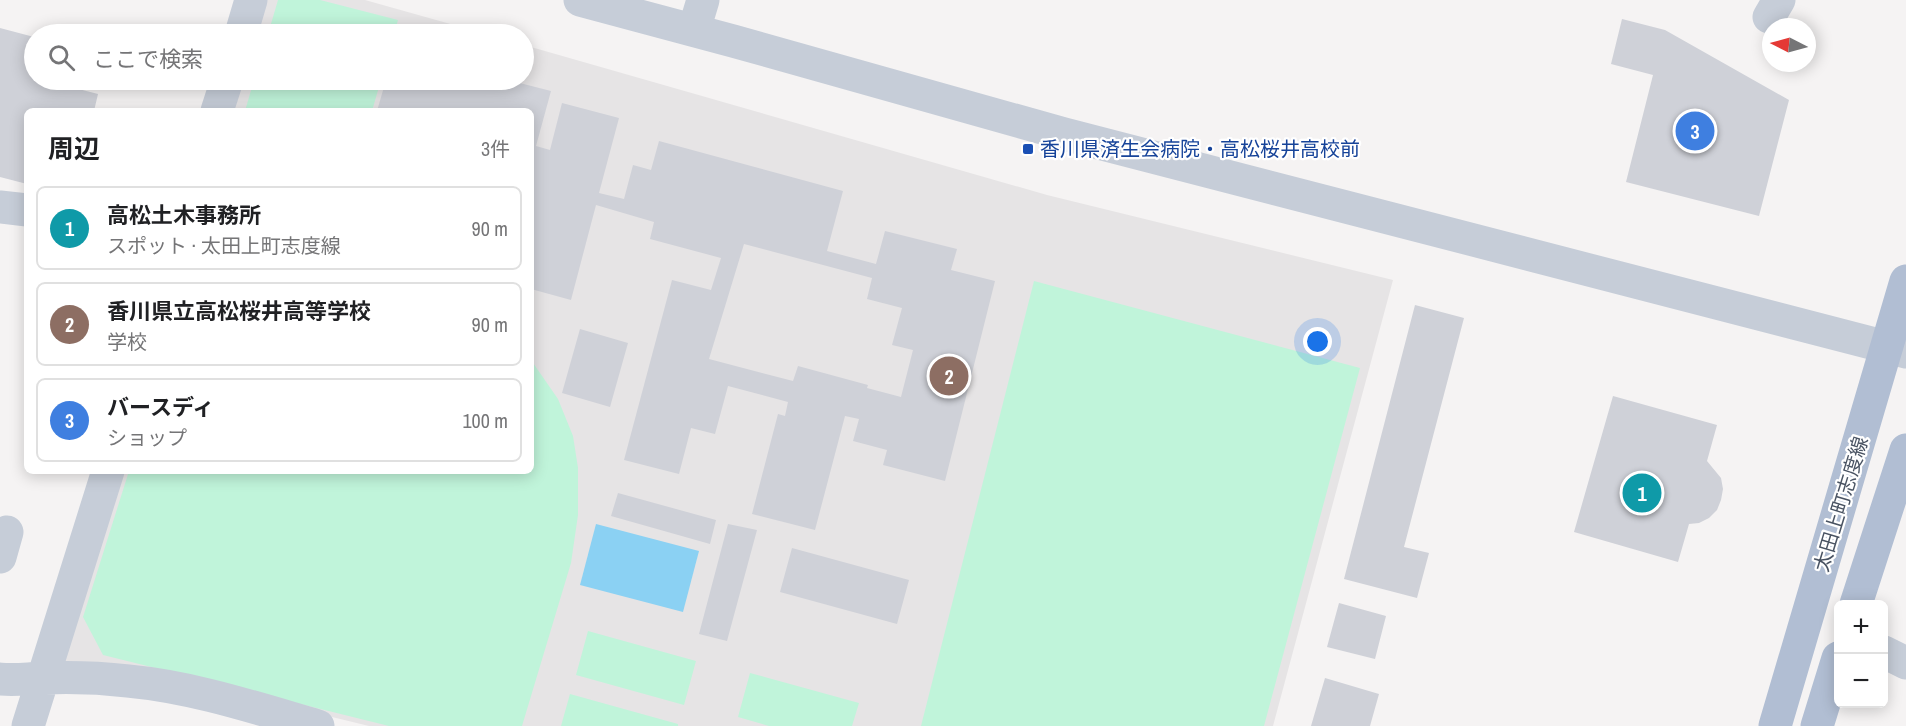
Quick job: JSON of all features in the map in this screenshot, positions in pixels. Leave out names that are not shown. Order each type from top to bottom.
[{"type":"main road","name":"太田上町志度線","points":[[1775,726],[1794,661],[1897,350],[1906,281]]},
{"type":"main road","points":[[1857,600],[1906,450]]},
{"type":"main road","points":[[1794,661],[1834,666]]},
{"type":"main road","points":[[1818,726],[1834,673]]},
{"type":"street","points":[[244,24],[251,0]]},
{"type":"street","points":[[580,0],[699,15],[1064,134],[1897,350]]},
{"type":"street","points":[[219,108],[224,90]]},
{"type":"street","points":[[0,207],[24,210]]},
{"type":"street","points":[[28,726],[45,678],[107,474]]},
{"type":"street","points":[[1888,654],[1906,663]]},
{"type":"street","points":[[0,679],[14,681],[45,678],[157,684],[190,690],[318,726]]},
{"type":"shaded area","points":[[267,0],[365,0],[450,24],[260,24]]},
{"type":"shaded area","points":[[534,48],[1047,195],[1393,280],[1273,726],[369,726],[138,670],[62,666],[121,474],[534,474],[534,108],[234,108],[240,90],[534,90]]},
{"type":"green space","points":[[278,0],[320,0],[398,20],[397,24],[271,24]]},
{"type":"green space","points":[[251,90],[378,90],[373,108],[246,108]]},
{"type":"green space","points":[[1034,281],[1360,368],[1264,726],[921,726]]},
{"type":"green space","points":[[534,364],[558,399],[573,436],[578,468],[578,515],[571,563],[522,726],[389,726],[103,655],[83,617],[128,474],[534,474]]},
{"type":"green space","points":[[588,631],[696,661],[684,705],[576,675]]},
{"type":"green space","points":[[750,673],[859,703],[852,726],[769,726],[738,717]]},
{"type":"green space","points":[[570,694],[678,724],[678,726],[561,726]]},
{"type":"water","points":[[596,524],[699,551],[683,612],[580,585]]},
{"type":"building","points":[[1622,19],[1665,30],[1789,100],[1759,216],[1626,182],[1653,75],[1611,64]]},
{"type":"building","points":[[0,28],[24,34],[24,90],[82,90],[98,94],[95,108],[24,108],[24,183],[0,177]]},
{"type":"building","points":[[534,87],[551,91],[536,146],[550,150],[562,103],[619,118],[599,193],[624,199],[633,165],[651,170],[659,141],[843,191],[827,251],[876,264],[885,231],[957,249],[951,270],[995,281],[945,481],[883,465],[887,450],[853,441],[859,419],[845,416],[815,530],[752,514],[778,414],[785,416],[788,402],[728,386],[715,434],[691,428],[679,474],[624,460],[672,280],[711,290],[721,258],[650,239],[654,222],[596,205],[571,300],[534,290],[534,108],[378,108],[383,90],[534,90]],"holes":[[[744,244],[872,278],[867,299],[902,308],[892,345],[913,350],[901,397],[867,388],[868,385],[798,366],[793,381],[709,359]]]},
{"type":"building","points":[[1415,305],[1464,318],[1404,547],[1429,553],[1417,598],[1344,579]]},
{"type":"building","points":[[580,329],[628,343],[610,407],[562,393]]},
{"type":"building","points":[[1613,396],[1717,425],[1707,461],[1721,478],[1723,489],[1721,500],[1717,510],[1709,518],[1699,523],[1689,524],[1678,562],[1574,532]]},
{"type":"building","points":[[618,493],[716,520],[710,544],[611,516]]},
{"type":"building","points":[[728,524],[757,530],[727,641],[699,634]]},
{"type":"building","points":[[792,548],[909,580],[897,624],[780,592]]},
{"type":"building","points":[[1339,603],[1386,616],[1375,659],[1327,647]]},
{"type":"building","points":[[1325,678],[1379,694],[1370,726],[1311,726]]},
{"type":"place","name":"バースディ","points":[[1695,131]]},
{"type":"place","name":"香川県済生会病院・高松桜井高校前","points":[[1028,149]]},
{"type":"place","name":"香川県立高松桜井高等学校","points":[[949,376]]},
{"type":"place","name":"高松土木事務所","points":[[1642,493]]}]
